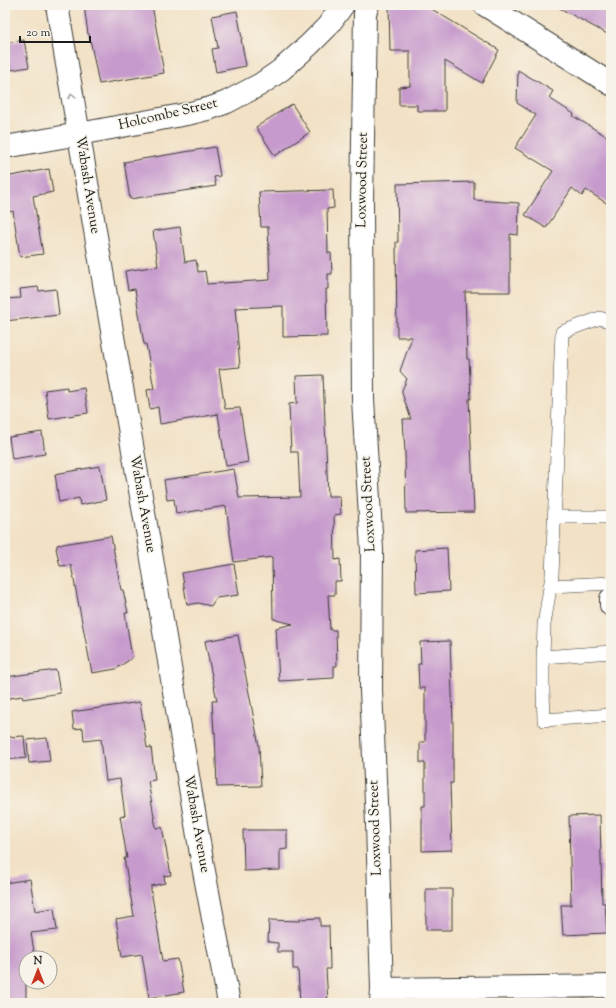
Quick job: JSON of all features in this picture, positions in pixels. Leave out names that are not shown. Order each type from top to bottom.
[{"type":"street","name":"Wabash Avenue","points":[[57,5],[203,866],[228,1003]]},
{"type":"street","name":"Holcombe Street","points":[[5,147],[187,114],[211,108],[261,84],[281,70],[309,45],[326,27],[343,5]]},
{"type":"street","name":"Loxwood Street","points":[[368,5],[366,13],[362,202],[363,399],[372,550],[371,690],[377,832],[381,996]]},
{"type":"street","points":[[484,5],[611,84]]},
{"type":"street","points":[[611,599],[611,605]]},
{"type":"street","points":[[381,996],[611,986]]},
{"type":"lane","points":[[611,322],[600,318],[562,332],[552,575],[544,625],[543,657],[544,720],[611,715]]},
{"type":"lane","points":[[555,517],[611,517]]},
{"type":"lane","points":[[551,586],[611,583]]},
{"type":"lane","points":[[543,657],[611,652]]},
{"type":"building","points":[[84,5],[152,5],[164,73],[99,84],[88,34]]},
{"type":"building","points":[[389,5],[425,5],[499,50],[482,83],[445,61],[445,111],[417,111],[417,105],[399,105],[399,87],[410,86],[410,51],[390,51]]},
{"type":"building","points":[[554,5],[611,5],[611,36]]},
{"type":"building","points":[[237,11],[246,66],[216,72],[212,49],[218,48],[212,16]]},
{"type":"building","points":[[24,40],[29,67],[5,71],[5,43]]},
{"type":"building","points":[[518,70],[553,91],[549,98],[574,114],[573,116],[611,139],[611,206],[586,190],[582,196],[572,188],[546,228],[525,215],[553,171],[515,148],[536,115],[517,103]]},
{"type":"building","points":[[292,104],[310,132],[275,156],[256,127]]},
{"type":"building","points":[[215,147],[220,176],[214,177],[216,186],[130,199],[124,162]]},
{"type":"building","points":[[49,169],[53,192],[33,196],[43,254],[20,257],[13,211],[5,213],[5,177]]},
{"type":"building","points":[[474,182],[474,200],[519,203],[518,235],[510,234],[510,292],[465,292],[467,359],[469,359],[471,399],[469,399],[474,512],[406,513],[403,419],[411,419],[402,393],[407,379],[400,371],[412,337],[397,337],[397,184]]},
{"type":"building","points":[[333,190],[334,208],[327,209],[328,253],[331,253],[332,274],[328,274],[328,289],[326,289],[327,336],[283,337],[283,306],[235,308],[240,367],[219,369],[225,409],[240,408],[248,462],[226,466],[218,414],[160,424],[158,407],[150,409],[147,390],[154,389],[146,344],[144,344],[135,289],[128,290],[125,271],[158,266],[153,231],[180,227],[185,262],[196,260],[198,272],[205,271],[207,284],[270,280],[268,227],[261,227],[259,192]]},
{"type":"building","points":[[38,287],[39,291],[56,289],[59,315],[5,321],[5,299],[21,298],[20,289]]},
{"type":"building","points":[[323,375],[328,496],[340,496],[341,514],[334,515],[335,560],[340,559],[341,581],[335,581],[335,595],[328,595],[330,630],[336,630],[337,666],[334,666],[334,678],[279,681],[276,628],[293,624],[273,619],[272,557],[234,562],[226,506],[176,514],[174,499],[167,500],[164,480],[234,469],[239,498],[300,497],[298,452],[291,452],[289,404],[297,403],[296,376]]},
{"type":"building","points":[[67,387],[67,391],[84,388],[88,413],[49,419],[45,390]]},
{"type":"building","points":[[42,432],[45,454],[12,459],[9,437]]},
{"type":"building","points":[[100,466],[106,500],[80,505],[79,498],[59,502],[55,474]]},
{"type":"building","points":[[111,536],[121,590],[123,590],[128,613],[125,613],[132,658],[116,669],[92,673],[71,565],[60,566],[56,548],[57,545]]},
{"type":"building","points":[[447,548],[449,591],[416,593],[415,550]]},
{"type":"building","points":[[234,564],[239,595],[216,598],[211,606],[198,603],[187,605],[182,573]]},
{"type":"building","points":[[238,635],[259,746],[261,786],[217,787],[212,701],[217,701],[205,641]]},
{"type":"building","points":[[450,641],[453,720],[453,783],[450,783],[452,850],[422,851],[422,806],[425,806],[425,763],[420,763],[420,742],[425,742],[425,688],[419,688],[418,664],[421,664],[420,642]]},
{"type":"building","points":[[56,670],[60,693],[23,699],[22,696],[5,699],[5,677]]},
{"type":"building","points":[[140,702],[147,748],[151,747],[155,780],[148,781],[156,828],[162,827],[171,875],[164,876],[165,883],[151,886],[151,890],[163,961],[178,959],[184,992],[149,998],[142,954],[122,957],[116,919],[134,916],[124,858],[127,858],[120,816],[125,815],[120,779],[106,781],[101,739],[84,741],[83,728],[74,729],[72,712]]},
{"type":"building","points":[[24,736],[26,758],[5,760],[5,737]]},
{"type":"building","points":[[47,738],[50,761],[29,763],[27,740]]},
{"type":"building","points":[[600,815],[602,903],[605,903],[607,933],[563,935],[561,905],[571,905],[569,816]]},
{"type":"building","points":[[243,830],[287,830],[287,849],[280,850],[280,870],[244,871]]},
{"type":"building","points":[[30,879],[35,911],[54,908],[57,930],[31,933],[34,950],[18,950],[18,990],[26,990],[26,1003],[5,1003],[5,883]]},
{"type":"building","points":[[426,889],[452,889],[452,930],[426,930]]},
{"type":"building","points":[[320,918],[320,926],[329,926],[330,969],[326,969],[328,1003],[300,1003],[298,969],[293,969],[293,952],[278,952],[278,943],[268,942],[269,920],[300,921],[300,919]]}]
